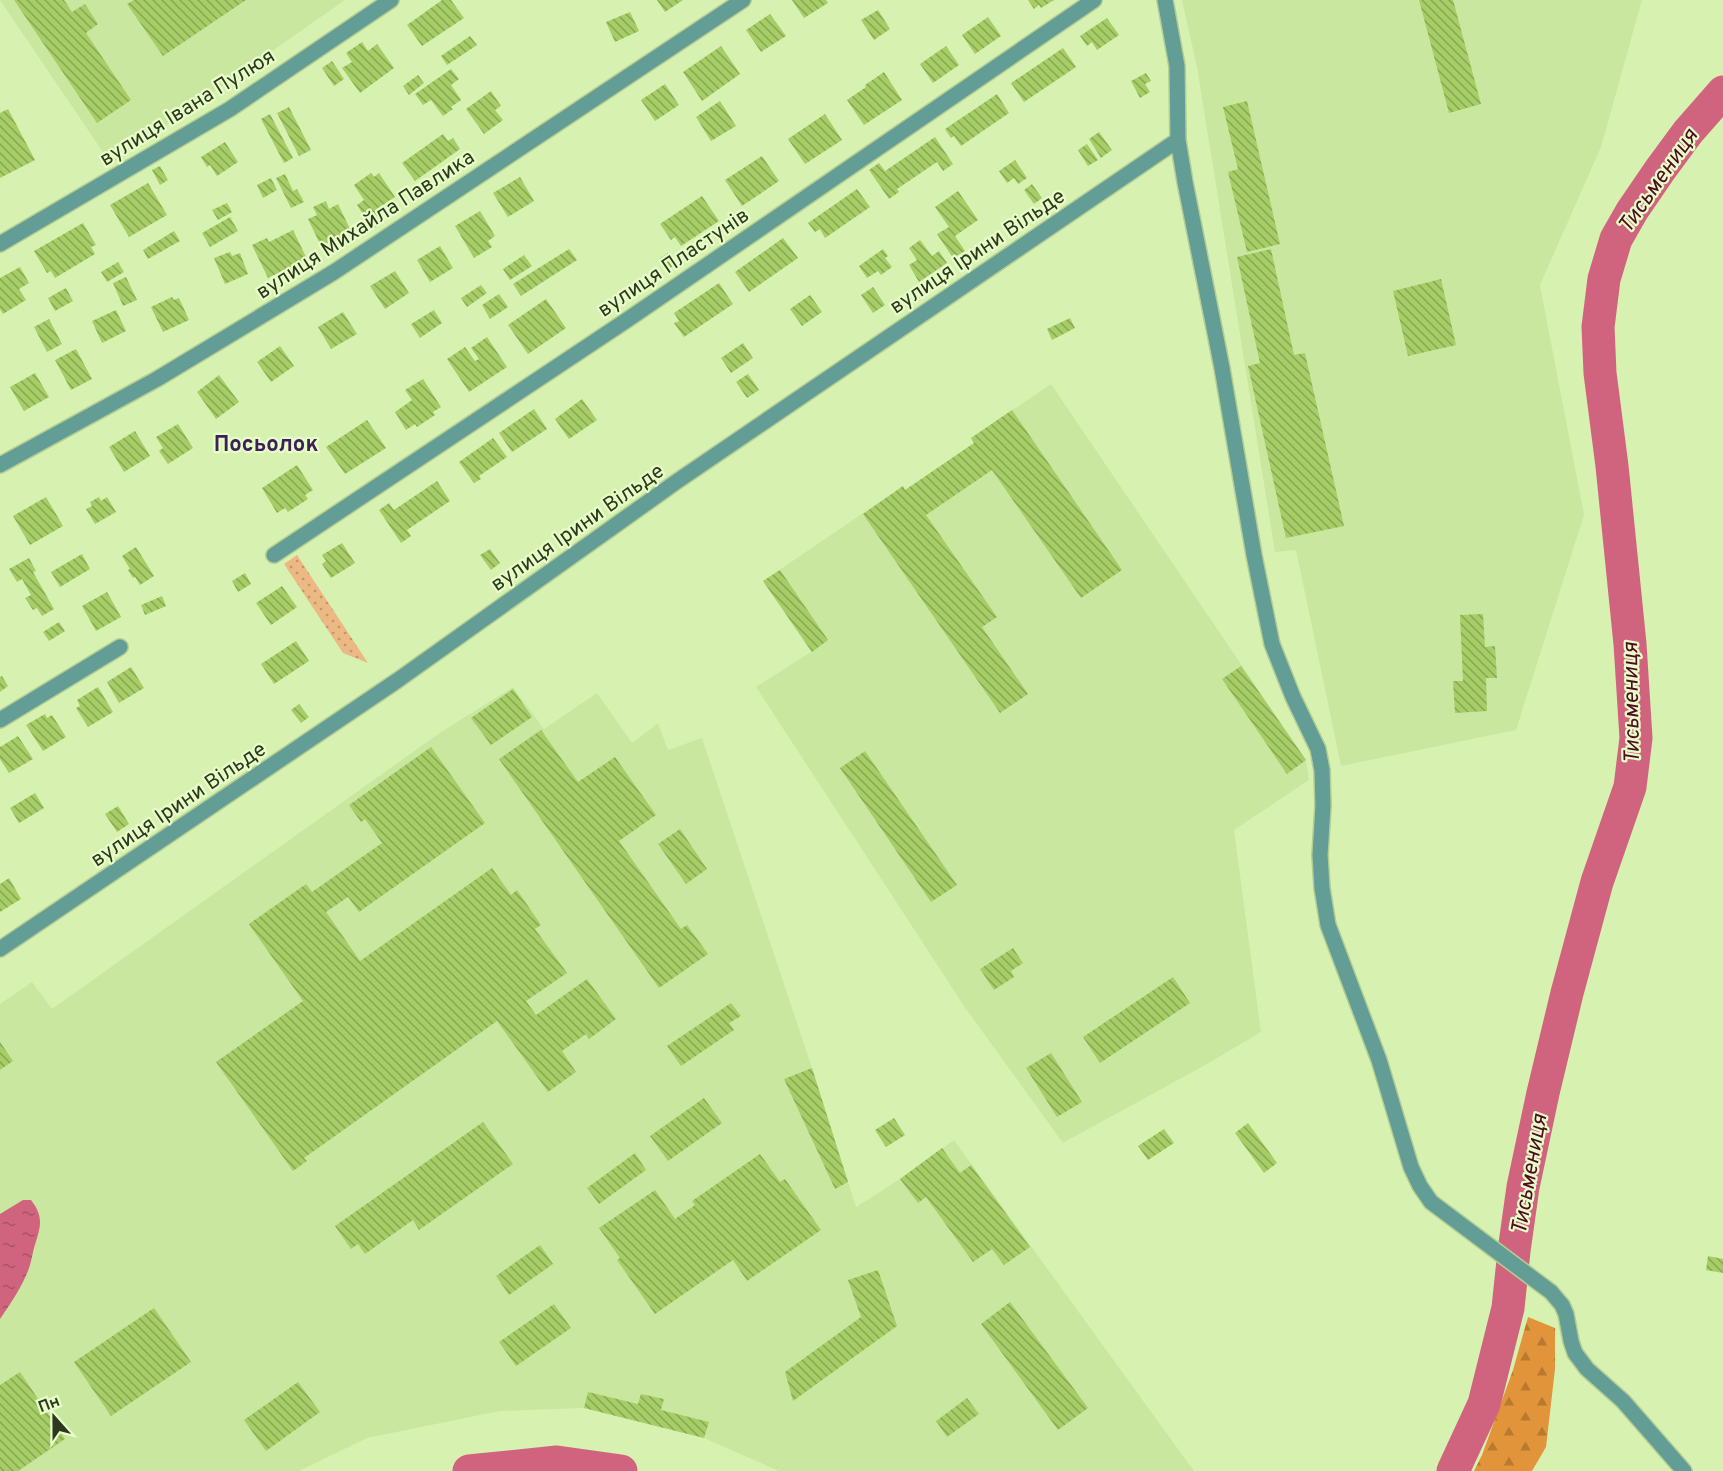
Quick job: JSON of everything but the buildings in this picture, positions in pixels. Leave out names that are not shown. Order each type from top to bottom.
[{"type":"street","name":"вулиця Івана Пулюя","points":[[0,243],[230,110],[392,0]]},
{"type":"street","name":"вулиця Михайла Павлика","points":[[0,465],[157,378],[334,272],[743,0]]},
{"type":"street","name":"вулиця Пластунів","points":[[274,555],[627,320],[1094,0]]},
{"type":"street","points":[[1165,0],[1178,66],[1178,140],[1272,644],[1293,697],[1318,749],[1323,770],[1320,855],[1328,925],[1379,1060],[1412,1167],[1420,1186],[1431,1202],[1551,1292],[1566,1314],[1575,1353],[1587,1369],[1623,1401],[1684,1471]]},
{"type":"street","name":"вулиця Ірини Вільде","points":[[0,949],[398,680],[676,482],[1178,140]]},
{"type":"street","points":[[0,720],[120,647]]},
{"type":"shaded area","points":[[0,0],[345,0],[111,164]]},
{"type":"shaded area","points":[[1182,0],[1642,0],[1601,147],[1540,285],[1584,515],[1516,730],[1341,766],[1296,550],[1275,552],[1197,67]]},
{"type":"shaded area","points":[[1051,384],[1306,760],[1309,780],[1234,830],[1261,1032],[1063,1143],[966,1009],[756,687],[811,652],[763,581],[903,486],[906,490],[974,443],[971,438]]},
{"type":"shaded area","points":[[297,555],[368,663],[343,653],[284,564]]},
{"type":"shaded area","points":[[513,687],[544,729],[597,693],[632,743],[658,723],[668,750],[702,738],[856,1207],[954,1140],[1194,1471],[779,1471],[704,1438],[584,1408],[500,1411],[367,1438],[299,1471],[0,1471],[0,1004],[32,982],[52,1009],[441,732]]},
{"type":"green space","points":[[1528,1317],[1555,1328],[1555,1369],[1546,1447],[1532,1471],[1474,1471],[1513,1370]]},
{"type":"water","points":[[23,1200],[31,1200],[35,1206],[40,1218],[39,1229],[28,1271],[0,1319],[0,1214]]},
{"type":"waterway","name":"Тисьмениця","points":[[1453,1471],[1484,1404],[1508,1308],[1523,1187],[1543,1093],[1597,882],[1630,787],[1636,738],[1630,644],[1600,373],[1598,327],[1604,279],[1616,239],[1632,211],[1688,132],[1723,92]]},
{"type":"waterway","name":"Тисьмениця","points":[[469,1471],[557,1462],[621,1471]]},
{"type":"district","name":"Посьолок","points":[[266,443]]}]
